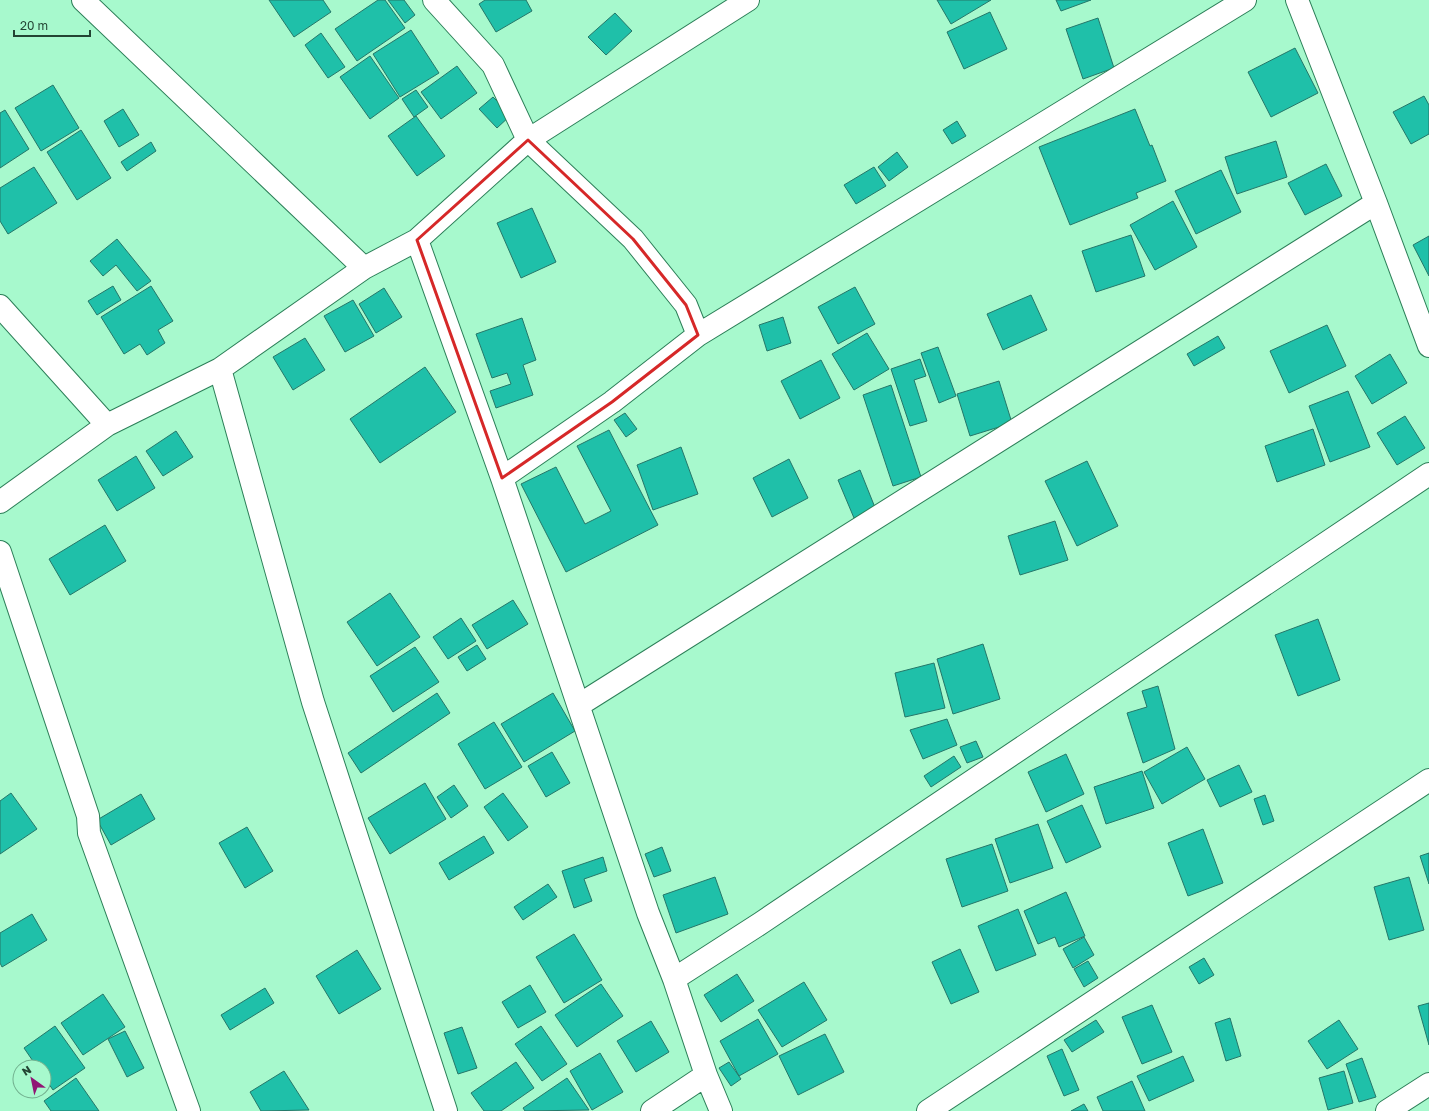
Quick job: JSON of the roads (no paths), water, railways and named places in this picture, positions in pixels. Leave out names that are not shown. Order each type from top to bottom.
[{"type":"street","points":[[83,0],[364,268]]},
{"type":"street","points":[[434,0],[494,65],[528,140],[633,239],[686,305],[698,335]]},
{"type":"street","points":[[0,502],[107,425],[220,369],[364,268],[417,240],[528,140],[748,0]]},
{"type":"street","points":[[502,478],[612,402],[698,335],[1245,0]]},
{"type":"street","points":[[1297,0],[1376,203],[1429,346]]},
{"type":"street","points":[[579,705],[1376,203]]},
{"type":"street","points":[[417,240],[502,478],[648,913],[674,979],[706,1075],[721,1111]]},
{"type":"street","points":[[0,306],[107,425]]},
{"type":"street","points":[[220,369],[313,702],[446,1111]]},
{"type":"street","points":[[674,979],[787,906],[1429,474]]},
{"type":"street","points":[[0,552],[88,816],[89,833],[189,1111]]},
{"type":"street","points":[[928,1111],[1429,780]]},
{"type":"street","points":[[652,1111],[706,1075]]},
{"type":"street","points":[[1387,1111],[1429,1084]]}]
